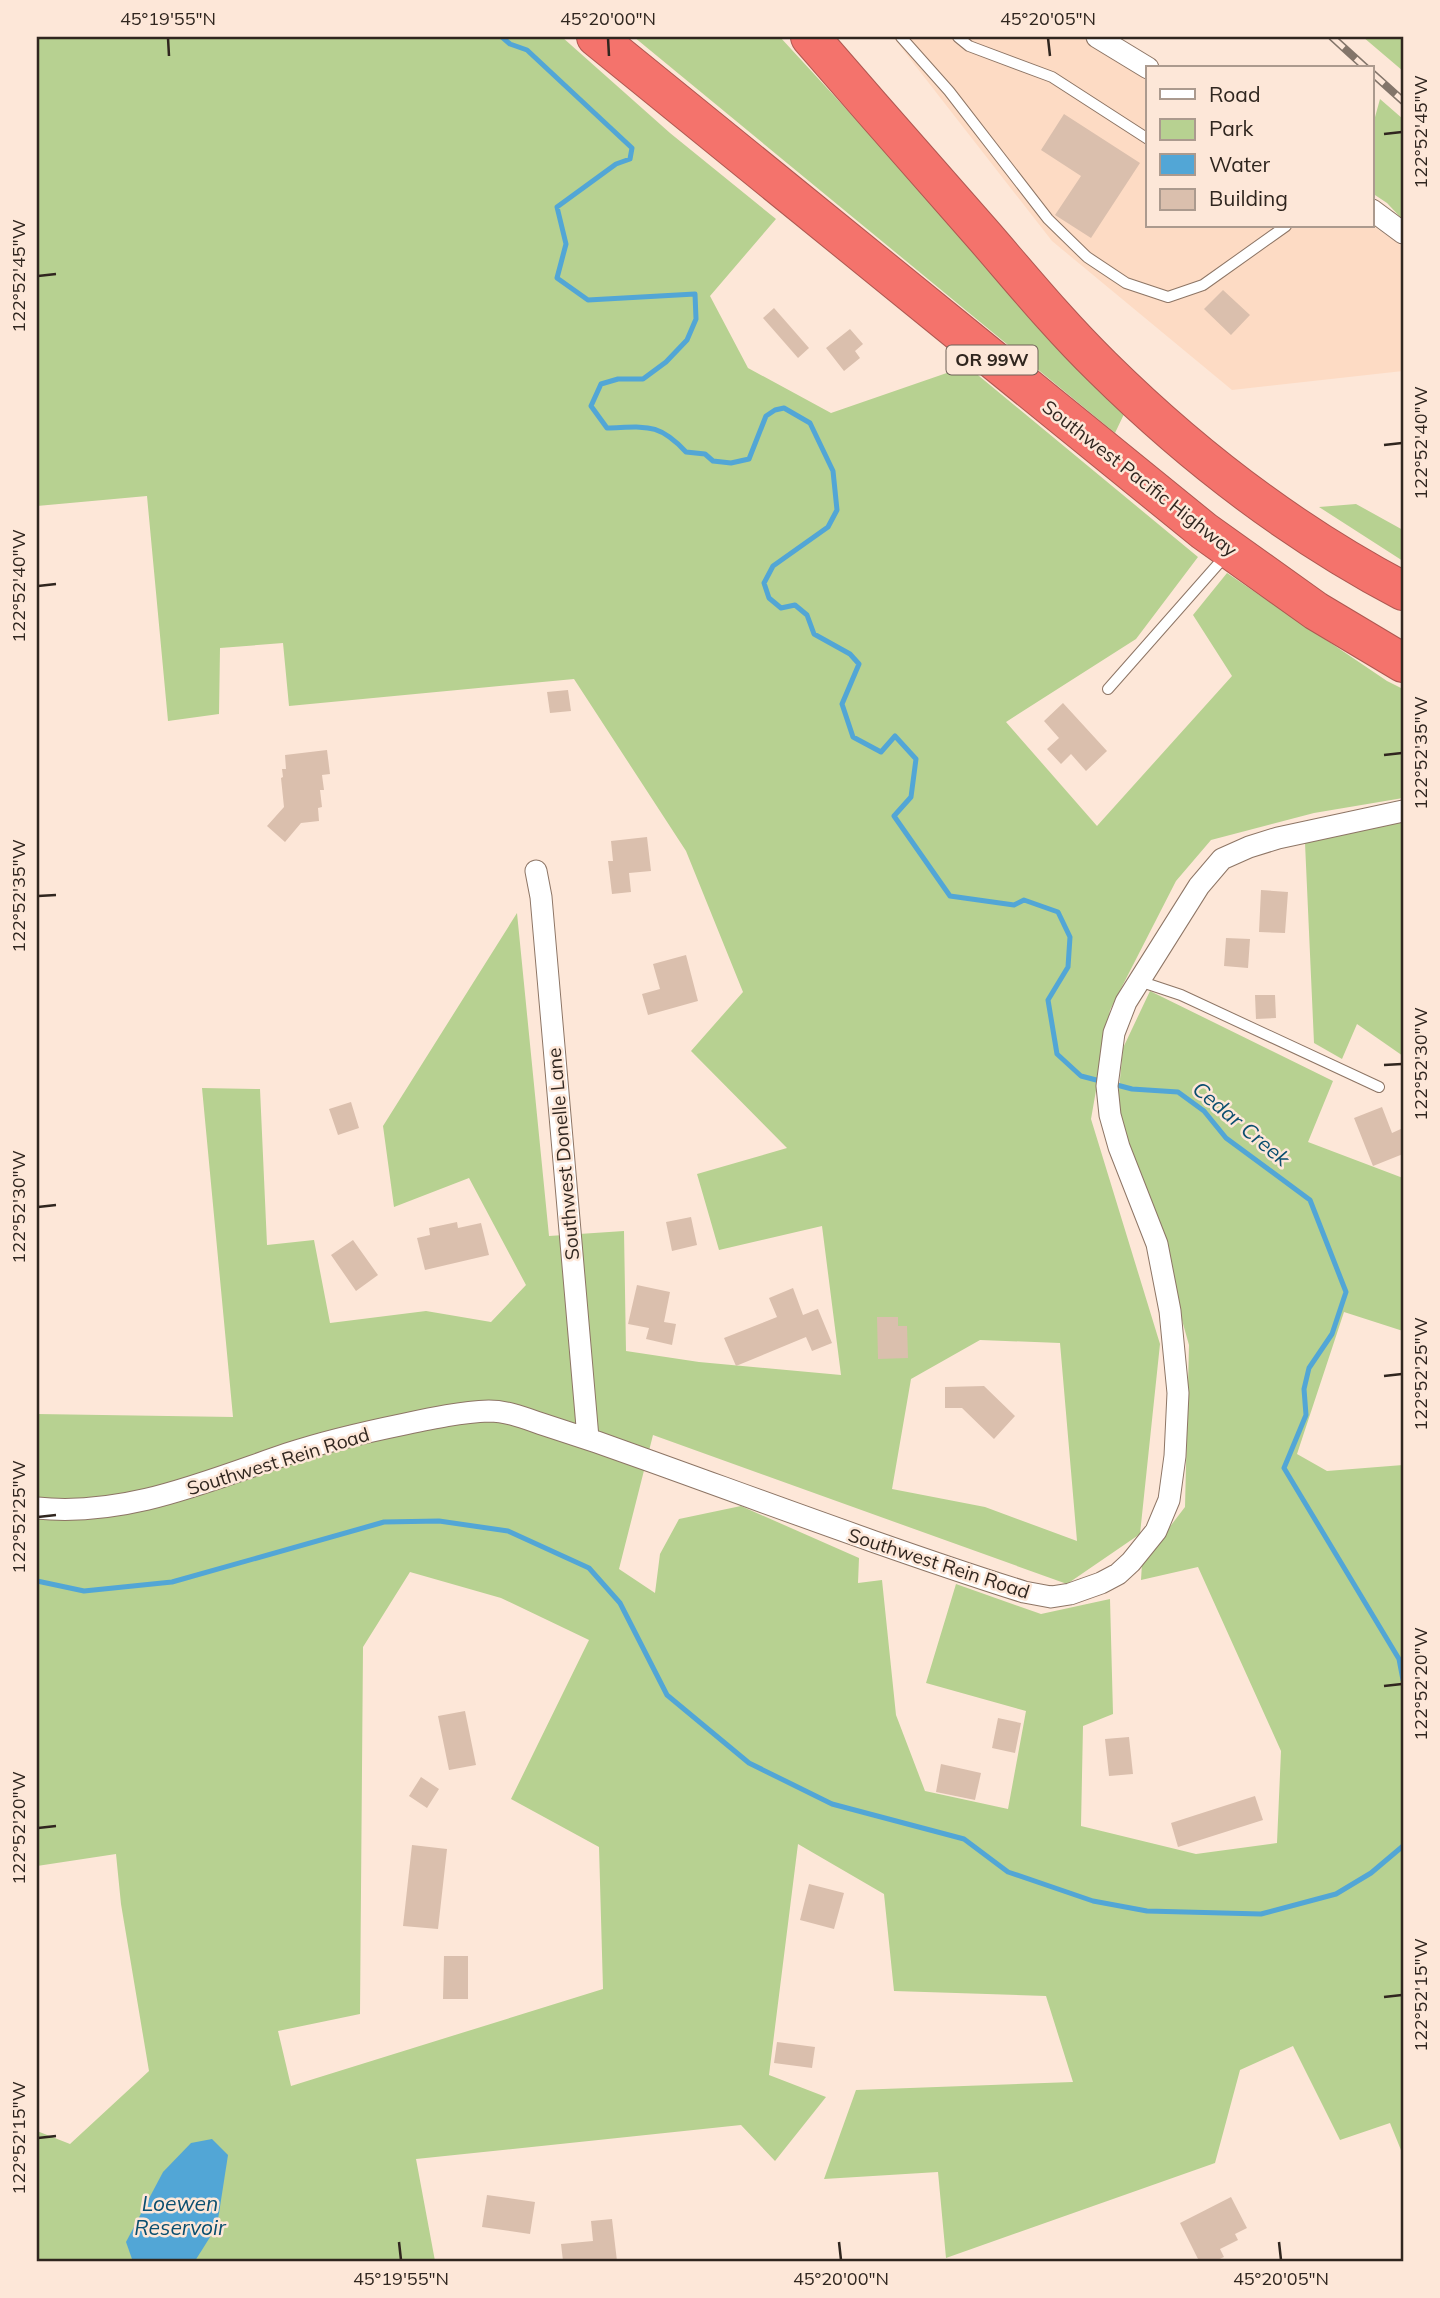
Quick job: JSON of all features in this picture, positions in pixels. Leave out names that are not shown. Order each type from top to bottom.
[{"type":"highway","name":"Southwest Pacific Highway","points":[[596,37],[1108,456],[1230,551],[1316,611],[1403,663]]},
{"type":"highway","points":[[810,37],[1054,317],[1111,376],[1187,444],[1287,522],[1348,561],[1403,591]]},
{"type":"street","points":[[1097,37],[1146,67]]},
{"type":"street","points":[[1374,211],[1403,233]]},
{"type":"street","name":"Southwest Rein Road","points":[[37,1508],[81,1511],[118,1506],[169,1495],[288,1454],[359,1434],[472,1412],[492,1411],[511,1414],[588,1438],[850,1535],[1024,1592],[1051,1597],[1070,1594],[1101,1583],[1131,1563],[1156,1531],[1169,1500],[1175,1455],[1178,1393],[1170,1311],[1157,1244],[1119,1147],[1110,1115],[1107,1086],[1114,1033],[1126,1002],[1199,886],[1222,859],[1249,846],[1278,838],[1403,811]]},
{"type":"street","name":"Southwest Donelle Lane","points":[[536,871],[541,897],[588,1438]]},
{"type":"lane","points":[[901,37],[949,91],[1048,219],[1087,257],[1126,283],[1168,298],[1203,285],[1282,228]]},
{"type":"lane","points":[[958,37],[969,46],[1052,77],[1146,138]]},
{"type":"lane","points":[[1108,689],[1230,551]]},
{"type":"lane","points":[[1139,981],[1181,995],[1379,1087]]},
{"type":"shaded area","points":[[893,37],[1081,37],[1146,78],[1146,228],[1374,226],[1403,247],[1403,371],[1232,390],[1052,241]]},
{"type":"green space","points":[[37,37],[562,37],[670,133],[776,219],[710,296],[748,368],[831,413],[967,366],[1198,557],[1136,639],[1006,722],[1097,826],[1232,676],[1193,615],[1227,573],[1387,681],[1403,689],[1403,798],[1314,813],[1211,840],[1176,881],[1110,1010],[1091,1119],[1160,1344],[1140,1534],[1067,1584],[653,1435],[619,1569],[655,1593],[660,1554],[679,1519],[741,1506],[859,1558],[858,1583],[882,1580],[896,1715],[925,1791],[1008,1809],[1026,1711],[926,1683],[956,1584],[1041,1614],[1110,1599],[1113,1714],[1083,1726],[1081,1826],[1196,1854],[1277,1843],[1281,1751],[1198,1567],[1141,1580],[1142,1563],[1185,1507],[1189,1345],[1145,1189],[1117,1110],[1123,1048],[1150,991],[1333,1081],[1308,1142],[1403,1178],[1403,1331],[1344,1312],[1297,1454],[1327,1471],[1403,1465],[1403,2155],[1390,2123],[1340,2140],[1293,2046],[1240,2070],[1215,2163],[946,2258],[938,2172],[824,2179],[856,2090],[1073,2082],[1046,1996],[894,1991],[884,1894],[798,1844],[769,2075],[826,2097],[775,2161],[741,2125],[416,2159],[435,2261],[37,2261],[37,2131],[70,2144],[149,2071],[121,1904],[116,1854],[37,1866],[37,1414],[233,1417],[202,1088],[260,1089],[267,1245],[314,1240],[330,1323],[426,1311],[491,1322],[526,1285],[469,1178],[394,1207],[383,1126],[517,913],[549,1236],[624,1231],[626,1351],[699,1362],[841,1375],[822,1226],[719,1250],[697,1174],[787,1148],[691,1051],[743,992],[686,851],[574,679],[289,706],[283,643],[220,648],[219,714],[168,721],[147,496],[37,506]],"holes":[[[980,1340],[1060,1343],[1077,1541],[985,1507],[892,1489],[911,1379]],[[410,1572],[501,1598],[589,1640],[511,1799],[599,1847],[603,1989],[291,2086],[278,2031],[360,2014],[363,1647]]]},
{"type":"green space","points":[[634,37],[780,37],[1125,412],[1115,433]]},
{"type":"green space","points":[[1363,37],[1403,37],[1403,71]]},
{"type":"green space","points":[[1380,99],[1403,119],[1403,220],[1387,203],[1374,194],[1374,121]]},
{"type":"green space","points":[[1356,504],[1403,530],[1403,561],[1319,507]]},
{"type":"green space","points":[[1403,819],[1403,1056],[1357,1024],[1342,1059],[1314,1043],[1305,843]]},
{"type":"water","name":"Loewen Reservoir","points":[[212,2139],[228,2155],[217,2226],[195,2261],[132,2259],[126,2242],[163,2172],[191,2143]]},
{"type":"building","points":[[1064,114],[1140,163],[1091,238],[1055,215],[1081,176],[1041,150]]},
{"type":"building","points":[[1223,290],[1250,315],[1231,335],[1204,309]]},
{"type":"building","points":[[774,308],[809,348],[798,358],[763,318]]},
{"type":"building","points":[[850,329],[863,344],[855,351],[860,358],[844,371],[826,348]]},
{"type":"building","points":[[568,690],[571,711],[550,713],[547,692]]},
{"type":"building","points":[[1063,703],[1107,751],[1086,771],[1071,754],[1061,764],[1047,749],[1059,738],[1044,721]]},
{"type":"building","points":[[327,750],[330,774],[322,775],[324,790],[320,790],[322,807],[318,808],[319,821],[301,823],[285,842],[267,826],[284,807],[281,778],[282,769],[286,769],[285,755]]},
{"type":"building","points":[[647,837],[651,871],[629,873],[631,892],[612,894],[608,861],[613,861],[611,841]]},
{"type":"building","points":[[1261,890],[1288,892],[1285,933],[1259,932]]},
{"type":"building","points":[[1226,938],[1250,939],[1248,968],[1224,966]]},
{"type":"building","points":[[686,955],[698,1001],[648,1015],[642,994],[660,989],[653,964]]},
{"type":"building","points":[[1255,995],[1275,995],[1276,1018],[1256,1019]]},
{"type":"building","points":[[351,1102],[359,1128],[338,1135],[329,1109]]},
{"type":"building","points":[[1382,1107],[1392,1133],[1403,1128],[1403,1154],[1373,1166],[1354,1118]]},
{"type":"building","points":[[691,1217],[697,1245],[672,1251],[666,1222]]},
{"type":"building","points":[[457,1222],[458,1228],[481,1223],[489,1255],[425,1270],[417,1238],[430,1235],[429,1228]]},
{"type":"building","points":[[353,1240],[378,1275],[356,1291],[331,1255]]},
{"type":"building","points":[[637,1285],[670,1292],[664,1322],[676,1324],[672,1345],[646,1339],[649,1328],[628,1324]]},
{"type":"building","points":[[793,1288],[803,1315],[818,1309],[832,1343],[812,1351],[806,1337],[736,1366],[724,1338],[777,1317],[769,1298]]},
{"type":"building","points":[[877,1317],[898,1317],[898,1326],[907,1326],[908,1358],[878,1359]]},
{"type":"building","points":[[984,1386],[1015,1416],[994,1439],[962,1408],[945,1408],[945,1387]]},
{"type":"building","points":[[465,1711],[476,1765],[449,1770],[438,1716]]},
{"type":"building","points":[[998,1718],[1021,1723],[1015,1753],[992,1748]]},
{"type":"building","points":[[1129,1737],[1133,1774],[1109,1776],[1105,1739]]},
{"type":"building","points":[[941,1764],[981,1773],[975,1800],[936,1792]]},
{"type":"building","points":[[421,1777],[439,1789],[427,1808],[409,1796]]},
{"type":"building","points":[[1255,1796],[1263,1820],[1178,1847],[1171,1823]]},
{"type":"building","points":[[412,1845],[447,1849],[438,1929],[403,1926]]},
{"type":"building","points":[[809,1884],[844,1893],[834,1929],[800,1920]]},
{"type":"building","points":[[444,1956],[468,1956],[468,1999],[443,1999]]},
{"type":"building","points":[[777,2042],[815,2047],[812,2068],[774,2063]]},
{"type":"building","points":[[487,2195],[535,2202],[530,2234],[482,2227]]},
{"type":"building","points":[[1231,2197],[1247,2228],[1235,2234],[1238,2240],[1220,2249],[1224,2257],[1215,2261],[1199,2261],[1180,2223]]},
{"type":"building","points":[[612,2219],[617,2261],[563,2261],[561,2244],[593,2241],[591,2221]]},
{"type":"waterway","name":"Cedar Creek","points":[[502,37],[510,44],[527,50],[632,148],[630,159],[616,164],[557,207],[566,244],[557,278],[588,300],[695,294],[696,319],[687,340],[666,362],[643,379],[618,379],[601,384],[591,406],[607,428],[651,428],[667,435],[686,452],[705,454],[713,461],[731,463],[749,459],[766,416],[775,410],[784,408],[810,423],[833,471],[837,510],[828,527],[773,566],[764,583],[769,598],[781,608],[795,605],[807,615],[814,634],[850,654],[859,664],[842,704],[853,737],[881,752],[895,736],[916,759],[911,797],[894,816],[950,896],[1014,905],[1024,900],[1058,912],[1070,937],[1068,967],[1048,1000],[1057,1054],[1081,1076],[1104,1082]]},
{"type":"waterway","name":"Cedar Creek","points":[[1113,1084],[1132,1089],[1178,1092],[1204,1111],[1226,1138],[1310,1200],[1346,1292],[1332,1334],[1309,1368],[1304,1389],[1306,1415],[1284,1468],[1399,1659],[1403,1680]]},
{"type":"waterway","points":[[37,1581],[84,1591],[172,1582],[384,1522],[439,1521],[508,1531],[589,1568],[620,1603],[667,1695],[749,1763],[832,1804],[964,1839],[1008,1872],[1093,1901],[1147,1911],[1261,1914],[1336,1894],[1371,1873],[1403,1846]]},
{"type":"railway","points":[[1332,37],[1364,66]]},
{"type":"railway","points":[[1374,75],[1403,101]]}]
